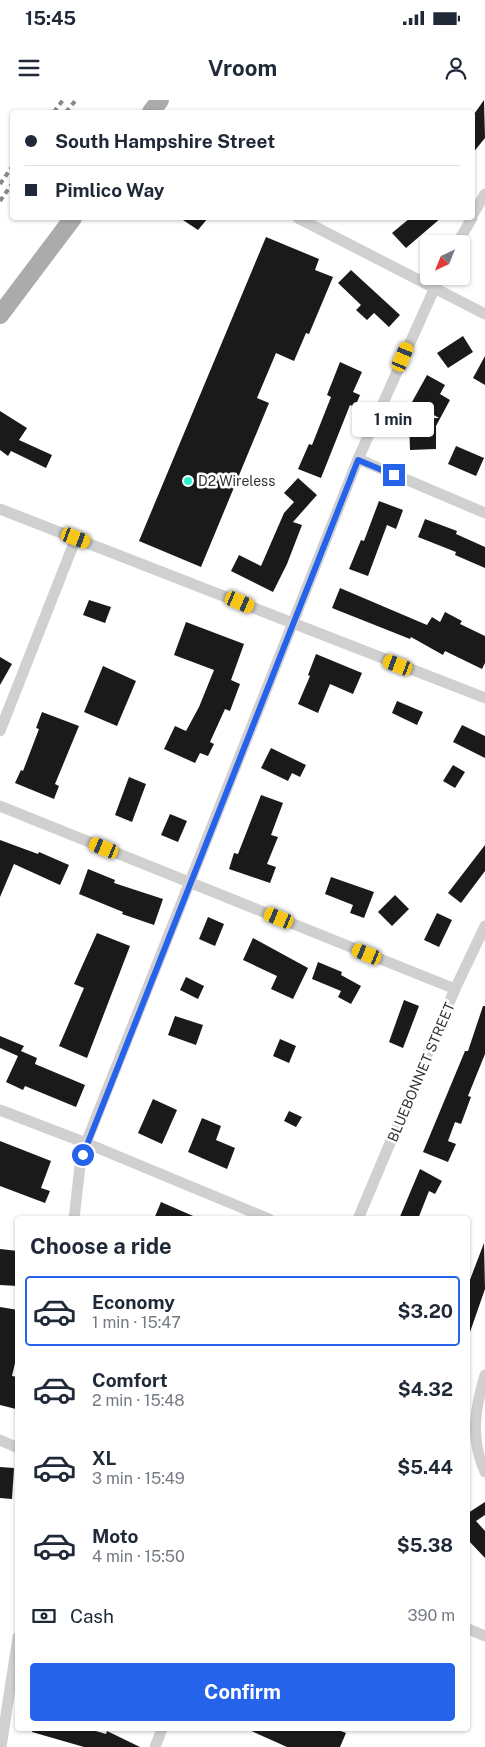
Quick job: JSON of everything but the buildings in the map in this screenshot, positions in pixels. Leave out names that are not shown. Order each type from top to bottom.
[{"type":"main road","points":[[0,315],[71,220]]},
{"type":"street","points":[[475,212],[485,194]]},
{"type":"street","points":[[302,220],[485,314]]},
{"type":"street","points":[[462,235],[470,220]]},
{"type":"street","points":[[74,1216],[80,1166],[86,1143],[358,460],[436,285]]},
{"type":"street","points":[[358,460],[485,513]]},
{"type":"street","points":[[0,509],[204,588],[293,625],[485,698]]},
{"type":"street","points":[[0,731],[76,538]]},
{"type":"street","points":[[0,806],[455,989]]},
{"type":"street","name":"BLUEBONNET STREET","points":[[359,1216],[455,989],[485,926]]},
{"type":"street","points":[[0,1110],[86,1143],[262,1216]]},
{"type":"street","points":[[485,1375],[476,1406],[475,1432],[477,1450],[485,1472]]},
{"type":"street","points":[[0,1440],[15,1447]]},
{"type":"street","points":[[470,1630],[485,1636]]},
{"type":"street","points":[[1,1747],[15,1656]]},
{"type":"street","points":[[155,1747],[161,1731]]},
{"type":"railway","points":[[56,110],[63,100]]},
{"type":"railway","points":[[68,110],[76,100]]},
{"type":"railway","points":[[0,184],[10,170]]},
{"type":"railway","points":[[0,201],[10,187]]},
{"type":"place","name":"D2 Wireless","points":[[188,481]]},
{"type":"route","points":[[83,1155],[86,1143],[358,460],[394,475]]}]
